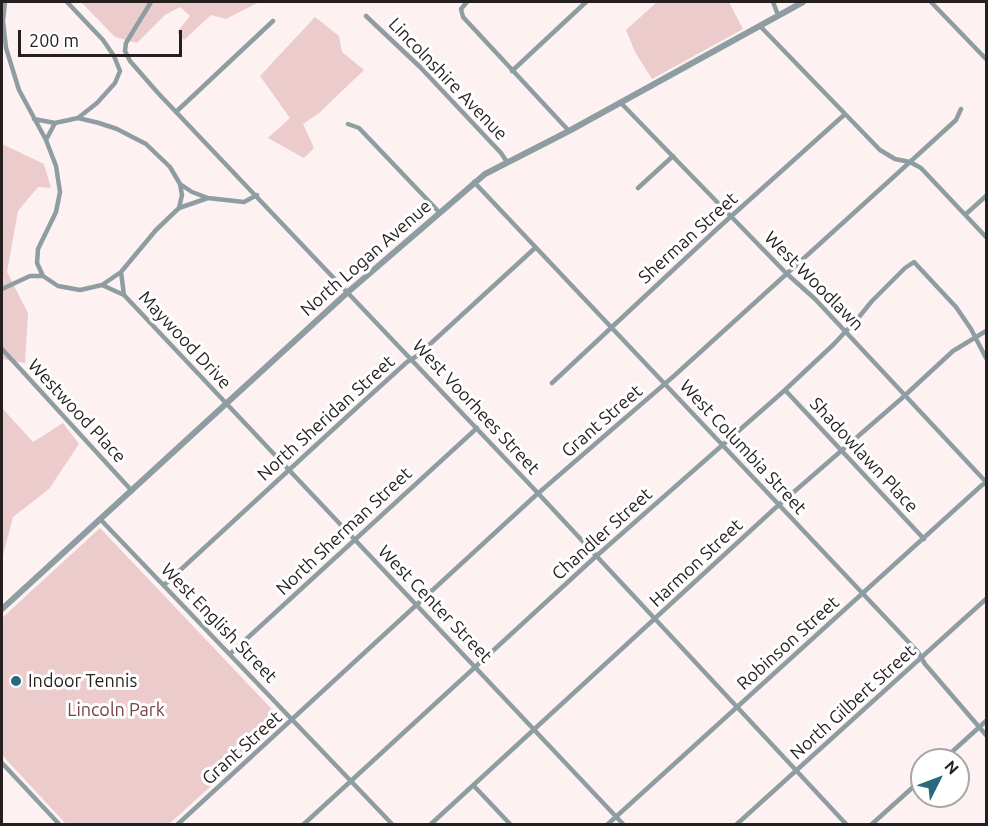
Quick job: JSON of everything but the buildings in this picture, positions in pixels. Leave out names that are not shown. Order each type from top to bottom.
[{"type":"street","points":[[5,2],[3,21],[6,48],[19,90],[46,140],[56,166],[60,192],[56,212],[38,249],[37,263],[30,276]]},
{"type":"street","points":[[66,2],[103,40],[120,70],[115,83],[97,103],[78,118]]},
{"type":"street","name":"West Voorhees Street","points":[[151,2],[126,43],[125,51],[130,61],[539,494],[846,825]]},
{"type":"street","points":[[467,2],[461,9],[463,18],[569,131]]},
{"type":"street","points":[[512,71],[586,2]]},
{"type":"street","points":[[772,2],[778,15]]},
{"type":"street","name":"North Logan Avenue","points":[[2,609],[348,292],[474,182],[803,2]]},
{"type":"street","points":[[931,2],[987,59]]},
{"type":"street","name":"Lincolnshire Avenue","points":[[366,16],[420,67],[507,162]]},
{"type":"street","points":[[177,111],[273,21]]},
{"type":"street","points":[[760,26],[880,150],[895,159],[910,162],[921,168],[987,237]]},
{"type":"street","name":"West Woodlawn","points":[[620,102],[786,273],[815,299],[987,482]]},
{"type":"street","name":"Grant Street","points":[[178,825],[539,494],[956,120],[961,109]]},
{"type":"street","name":"Sherman Street","points":[[552,383],[661,280],[844,115]]},
{"type":"street","points":[[34,118],[55,123],[78,118],[117,129],[146,144],[170,167],[180,184],[182,195],[179,208]]},
{"type":"street","points":[[46,140],[55,123]]},
{"type":"street","points":[[348,124],[360,128],[440,213]]},
{"type":"street","points":[[638,188],[673,156]]},
{"type":"street","name":"West Columbia Street","points":[[474,182],[863,594],[987,735]]},
{"type":"street","points":[[180,184],[208,198],[244,202],[257,195]]},
{"type":"street","points":[[966,214],[987,196]]},
{"type":"street","points":[[37,263],[44,276],[58,286],[80,290],[102,285],[121,272],[156,230],[179,208],[208,198]]},
{"type":"street","name":"North Sheridan Street","points":[[164,585],[536,248]]},
{"type":"street","name":"Chandler Street","points":[[304,825],[596,556],[785,390],[846,332],[882,290],[914,262],[956,307],[975,337]]},
{"type":"street","name":"Maywood Drive","points":[[121,272],[124,295]]},
{"type":"street","points":[[2,289],[30,276],[44,276]]},
{"type":"street","name":"Maywood Drive","points":[[102,285],[124,295],[226,404]]},
{"type":"street","name":"Harmon Street","points":[[431,825],[779,505],[953,351],[987,331]]},
{"type":"street","points":[[975,337],[987,358]]},
{"type":"street","name":"Westwood Place","points":[[2,349],[132,491]]},
{"type":"street","name":"Shadowlawn Place","points":[[785,390],[924,539]]},
{"type":"street","name":"West Center Street","points":[[226,404],[623,825]]},
{"type":"street","name":"North Sherman Street","points":[[230,654],[477,428]]},
{"type":"street","name":"Robinson Street","points":[[608,825],[981,485],[987,482]]},
{"type":"street","name":"West English Street","points":[[101,520],[392,825]]},
{"type":"street","name":"North Gilbert Street","points":[[737,825],[987,599]]},
{"type":"street","points":[[957,748],[987,721]]},
{"type":"street","points":[[2,763],[56,823]]},
{"type":"street","points":[[474,786],[510,825]]},
{"type":"street","points":[[872,825],[910,790]]},
{"type":"green space","points":[[81,2],[259,2],[226,19],[211,15],[184,40],[177,32],[190,16],[180,7],[165,15],[137,43],[115,37]]},
{"type":"green space","points":[[657,2],[729,2],[743,29],[652,79],[635,52],[626,30]]},
{"type":"green space","points":[[315,17],[339,36],[342,52],[364,70],[319,113],[303,124],[314,148],[304,158],[268,138],[290,118],[260,76]]},
{"type":"green space","points":[[2,144],[44,164],[51,188],[38,187],[18,211],[7,272],[28,313],[25,363],[2,359]]},
{"type":"green space","points":[[2,408],[33,442],[63,423],[79,444],[49,489],[13,517],[2,559]]},
{"type":"green space","name":"Lincoln Park","points":[[100,528],[283,721],[169,824],[66,824],[2,755],[2,618]]},
{"type":"place","name":"Indoor Tennis","points":[[16,681]]}]
